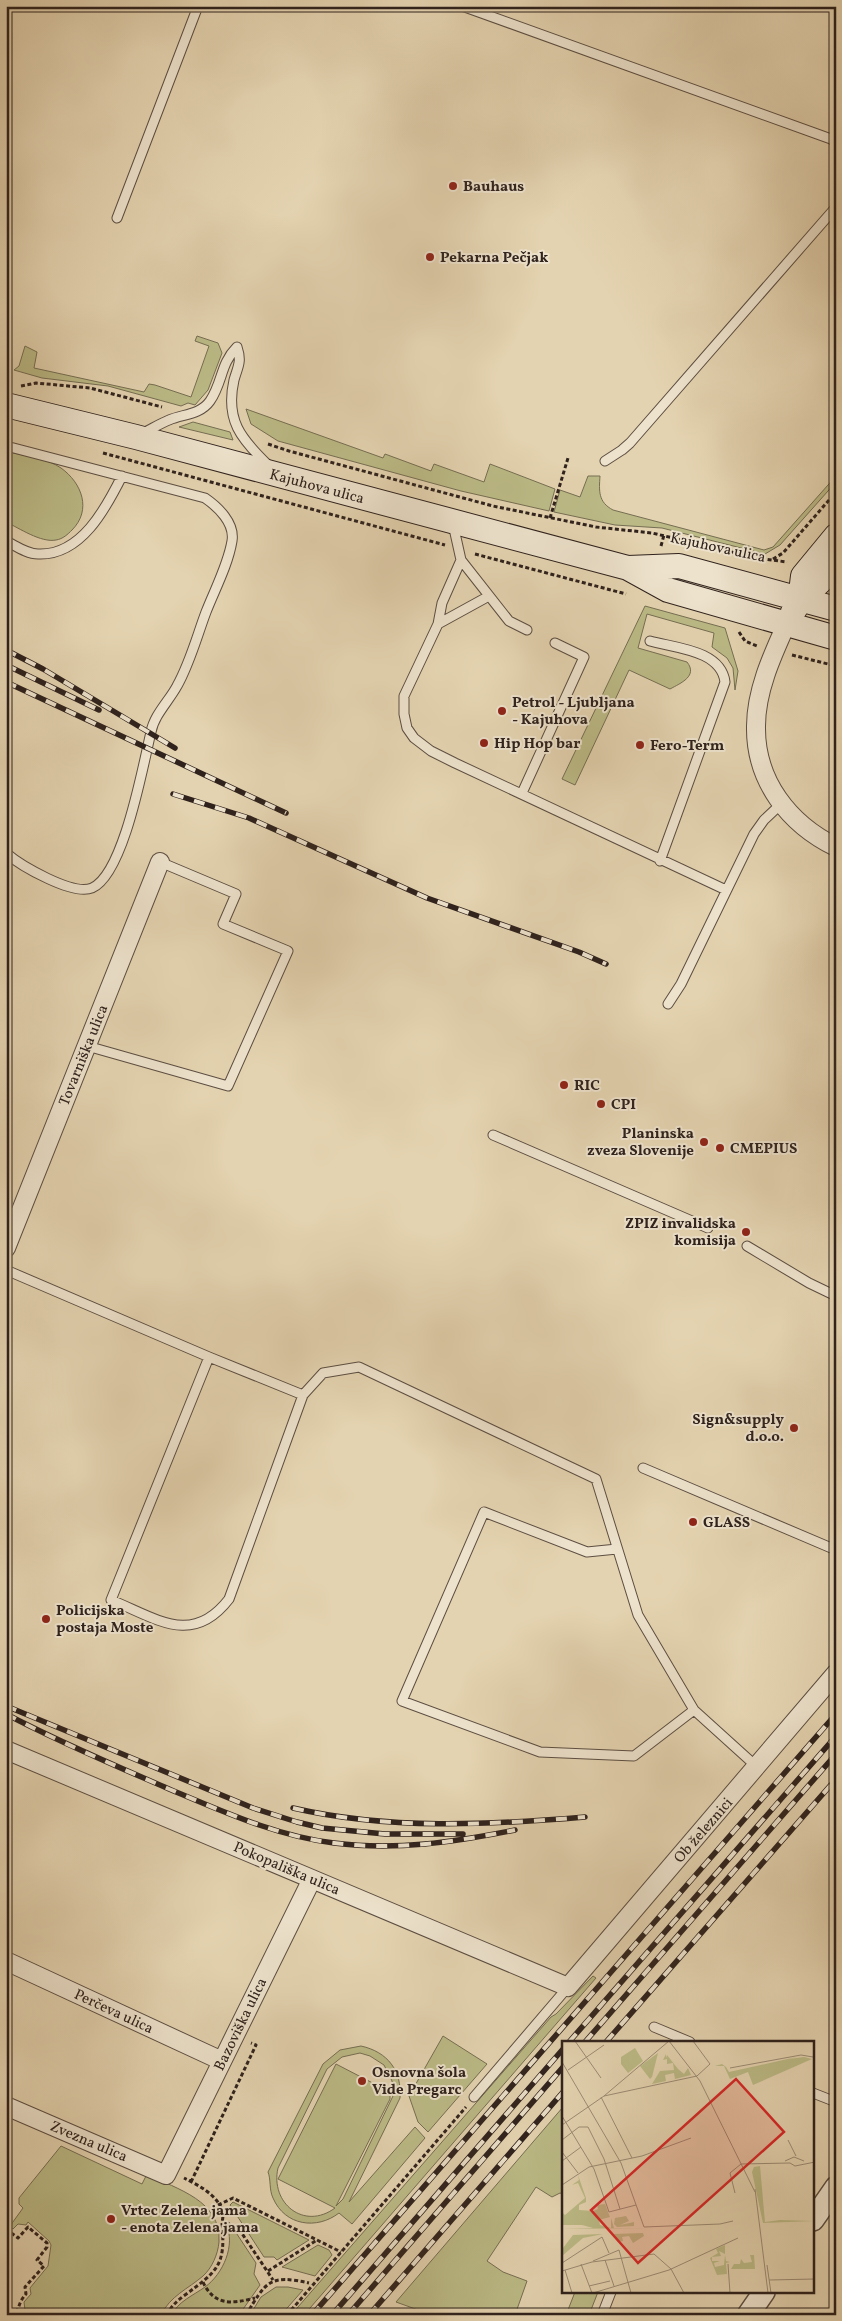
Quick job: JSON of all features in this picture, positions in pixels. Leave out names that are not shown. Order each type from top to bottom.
[{"type":"main road","name":"Kajuhova ulica","points":[[6,405],[136,437],[628,568],[668,590],[836,638]]},
{"type":"main road","points":[[800,600],[802,576],[836,536]]},
{"type":"main road","name":"Kajuhova ulica","points":[[628,568],[679,566],[750,584],[836,610]]},
{"type":"main road","points":[[786,625],[800,600],[836,566]]},
{"type":"street","points":[[786,625],[768,668],[759,700],[756,726],[763,764],[781,804],[805,829],[836,846]]},
{"type":"street","name":"Tovarniška ulica","points":[[6,1248],[160,862]]},
{"type":"street","name":"Ob železnici","points":[[568,1987],[836,1673]]},
{"type":"street","name":"Pokopališka ulica","points":[[6,1750],[568,1987]]},
{"type":"street","name":"Bazoviška ulica","points":[[168,2170],[312,1879]]},
{"type":"street","name":"Perčeva ulica","points":[[6,1961],[222,2061]]},
{"type":"street","name":"Zvezna ulica","points":[[6,2106],[166,2175],[168,2170]]},
{"type":"street","points":[[814,2219],[836,2187]]},
{"type":"street","points":[[748,2315],[763,2294]]},
{"type":"lane","points":[[117,218],[198,6]]},
{"type":"lane","points":[[462,6],[832,139],[836,143]]},
{"type":"lane","points":[[605,461],[622,450],[630,442],[836,207]]},
{"type":"lane","points":[[136,437],[170,420],[204,408],[214,393],[227,357],[237,347],[241,358],[232,394],[233,416],[243,439],[277,475]]},
{"type":"lane","points":[[6,446],[205,498],[218,507],[227,519],[232,539],[225,563],[177,686],[151,730],[135,800],[117,856],[104,878],[91,888],[81,890],[50,879],[6,854]]},
{"type":"lane","points":[[6,541],[38,554],[68,546],[82,537],[97,519],[122,476]]},
{"type":"lane","points":[[452,522],[462,560],[509,621],[527,630]]},
{"type":"lane","points":[[462,560],[442,603],[438,624],[404,696],[404,714],[407,728],[414,738],[431,751],[522,793],[660,861],[726,890]]},
{"type":"lane","points":[[438,624],[489,596]]},
{"type":"lane","points":[[650,641],[708,657],[720,668],[725,682],[660,861]]},
{"type":"lane","points":[[522,793],[584,657],[555,643]]},
{"type":"lane","points":[[668,1004],[681,984],[726,890],[759,827],[781,804]]},
{"type":"lane","points":[[87,1046],[228,1086],[288,951],[223,924],[236,894],[160,862]]},
{"type":"lane","points":[[492,1135],[708,1228]]},
{"type":"lane","points":[[747,1246],[808,1283],[836,1296]]},
{"type":"lane","points":[[6,1270],[303,1395]]},
{"type":"lane","points":[[209,1357],[110,1600],[179,1627],[202,1622],[219,1612],[230,1598],[303,1395],[323,1372],[359,1367],[596,1478],[638,1615],[694,1710],[757,1767]]},
{"type":"lane","points":[[643,1468],[836,1550]]},
{"type":"lane","points":[[617,1549],[587,1552],[484,1512],[402,1700],[540,1752],[634,1756],[694,1710]]},
{"type":"lane","points":[[474,2097],[568,1987]]},
{"type":"lane","points":[[654,2027],[688,2041]]},
{"type":"lane","points":[[814,2093],[836,2102]]},
{"type":"lane","points":[[602,2315],[610,2294]]},
{"type":"path","points":[[36,383],[96,389],[169,409]]},
{"type":"path","name":"Kajuhova ulica","points":[[261,440],[289,452],[493,506],[596,527],[664,535],[757,558],[787,562]]},
{"type":"path","name":"Kajuhova ulica","points":[[99,452],[440,544]]},
{"type":"path","points":[[550,518],[568,458]]},
{"type":"path","points":[[772,559],[783,553],[836,492]]},
{"type":"path","points":[[660,548],[664,535]]},
{"type":"path","points":[[474,554],[632,595]]},
{"type":"path","points":[[736,629],[745,641],[752,644]]},
{"type":"path","points":[[794,656],[836,666]]},
{"type":"path","name":"Bazoviška ulica","points":[[191,2182],[256,2045]]},
{"type":"path","points":[[287,2315],[474,2097]]},
{"type":"path","points":[[167,2315],[176,2302],[214,2272],[224,2249],[222,2212],[218,2205],[205,2190],[168,2170]]},
{"type":"path","points":[[218,2205],[233,2198],[341,2252]]},
{"type":"path","points":[[6,2229],[18,2238],[28,2227],[47,2243],[48,2247],[37,2260],[44,2266],[26,2287],[26,2294],[19,2302],[18,2310],[14,2315]]},
{"type":"path","points":[[239,2229],[273,2280]]},
{"type":"path","points":[[268,2271],[317,2240]]},
{"type":"path","points":[[246,2315],[256,2298],[273,2280],[288,2278],[309,2283]]},
{"type":"path","points":[[203,2282],[207,2291],[218,2300],[234,2302],[256,2298]]},
{"type":"shaded area","points":[[197,336],[218,343],[222,353],[208,390],[195,405],[188,403],[181,406],[108,386],[42,378],[14,370],[19,366],[25,346],[37,352],[34,368],[144,392],[149,384],[155,385],[191,397],[209,346],[195,341]]},
{"type":"shaded area","points":[[246,409],[383,458],[385,454],[431,471],[434,464],[484,482],[490,464],[555,489],[549,511],[461,491],[278,441],[251,424]]},
{"type":"shaded area","points":[[193,422],[230,432],[233,440],[179,427]]},
{"type":"shaded area","points":[[6,451],[42,460],[61,468],[79,489],[82,497],[82,514],[72,530],[61,539],[44,539],[6,522]]},
{"type":"shaded area","points":[[588,476],[600,476],[600,496],[604,503],[613,510],[764,550],[773,547],[836,476],[836,482],[780,545],[765,554],[662,528],[615,525],[554,512],[560,490],[580,497]]},
{"type":"shaded area","points":[[645,606],[725,628],[738,671],[735,690],[733,668],[727,658],[712,647],[714,633],[647,614],[638,648],[687,662],[691,671],[683,682],[670,689],[629,670],[575,785],[562,779]]},
{"type":"shaded area","points":[[593,1976],[596,1978],[304,2315],[291,2315],[551,2017]]},
{"type":"shaded area","points":[[443,2036],[487,2064],[428,2132],[418,2122],[409,2096]]},
{"type":"shaded area","points":[[361,2046],[379,2053],[386,2058],[396,2071],[400,2088],[400,2098],[349,2202],[415,2127],[425,2138],[352,2224],[339,2213],[321,2222],[312,2223],[293,2220],[278,2207],[270,2188],[268,2172],[323,2064],[340,2050]],"holes":[[[360,2053],[370,2056],[384,2065],[392,2081],[393,2096],[343,2199],[336,2206],[390,2099],[390,2092],[336,2064],[278,2179],[335,2208],[323,2214],[301,2215],[284,2202],[279,2192],[277,2181],[278,2168],[327,2069],[342,2057]]]},
{"type":"shaded area","points":[[562,2108],[562,2194],[552,2197],[536,2187],[487,2261],[503,2272],[527,2281],[515,2315],[432,2315],[396,2302]]},
{"type":"shaded area","name":"Vrtec Zelena jama - enota Zelena jama","points":[[61,2146],[142,2184],[147,2174],[184,2191],[205,2206],[213,2216],[218,2228],[219,2242],[212,2265],[203,2276],[174,2298],[161,2315],[21,2315],[25,2310],[24,2302],[31,2294],[30,2288],[48,2266],[51,2245],[28,2222],[26,2225],[18,2224],[13,2229],[10,2226],[23,2208],[19,2204],[19,2198]]},
{"type":"shaded area","points":[[233,2202],[309,2240],[277,2260],[274,2257],[264,2257],[230,2205]]},
{"type":"shaded area","points":[[229,2222],[256,2263],[254,2274],[260,2285],[239,2315],[172,2315],[178,2306],[205,2287],[222,2267],[228,2250],[229,2232],[226,2224]]},
{"type":"shaded area","points":[[318,2245],[329,2250],[332,2255],[315,2276],[282,2267]]},
{"type":"shaded area","points":[[276,2287],[303,2290],[281,2315],[250,2315],[261,2297]]},
{"type":"shaded area","points":[[574,2294],[597,2294],[589,2315],[566,2315]]},
{"type":"railway","points":[[6,650],[43,669],[175,748]]},
{"type":"railway","points":[[6,665],[99,710]]},
{"type":"railway","points":[[6,682],[286,813]]},
{"type":"railway","points":[[173,794],[249,818],[427,898],[579,952],[606,964]]},
{"type":"railway","points":[[6,1706],[253,1808],[297,1822],[322,1828],[385,1834],[463,1834]]},
{"type":"railway","points":[[6,1714],[87,1753],[209,1806],[270,1829],[312,1840],[357,1845],[402,1846],[470,1838],[515,1830]]},
{"type":"railway","points":[[312,2315],[836,1714]]},
{"type":"railway","points":[[570,2041],[836,1736]]},
{"type":"railway","points":[[586,2041],[836,1754]]},
{"type":"railway","points":[[607,2041],[836,1779]]},
{"type":"railway","points":[[293,1808],[365,1820],[402,1823],[512,1822],[585,1817]]},
{"type":"railway","points":[[332,2315],[562,2050]]},
{"type":"railway","points":[[348,2315],[562,2068]]},
{"type":"railway","points":[[369,2315],[562,2093]]},
{"type":"place","name":"Bauhaus","points":[[453,186]]},
{"type":"place","name":"Pekarna Pečjak","points":[[430,257]]},
{"type":"place","name":"Petrol - Ljubljana - Kajuhova","points":[[502,711]]},
{"type":"place","name":"Hip Hop bar","points":[[484,743]]},
{"type":"place","name":"Fero-Term","points":[[640,745]]},
{"type":"place","name":"RIC","points":[[564,1085]]},
{"type":"place","name":"CPI","points":[[601,1104]]},
{"type":"place","name":"Planinska zveza Slovenije","points":[[704,1142]]},
{"type":"place","name":"CMEPIUS","points":[[720,1148]]},
{"type":"place","name":"ZPIZ invalidska komisija","points":[[746,1232]]},
{"type":"place","name":"Sign&supply d.o.o.","points":[[794,1428]]},
{"type":"place","name":"GLASS","points":[[693,1522]]},
{"type":"place","name":"Policijska postaja Moste","points":[[46,1619]]},
{"type":"place","name":"Osnovna šola Vide Pregarc","points":[[362,2081]]},
{"type":"place","name":"Vrtec Zelena jama - enota Zelena jama","points":[[111,2219]]}]
